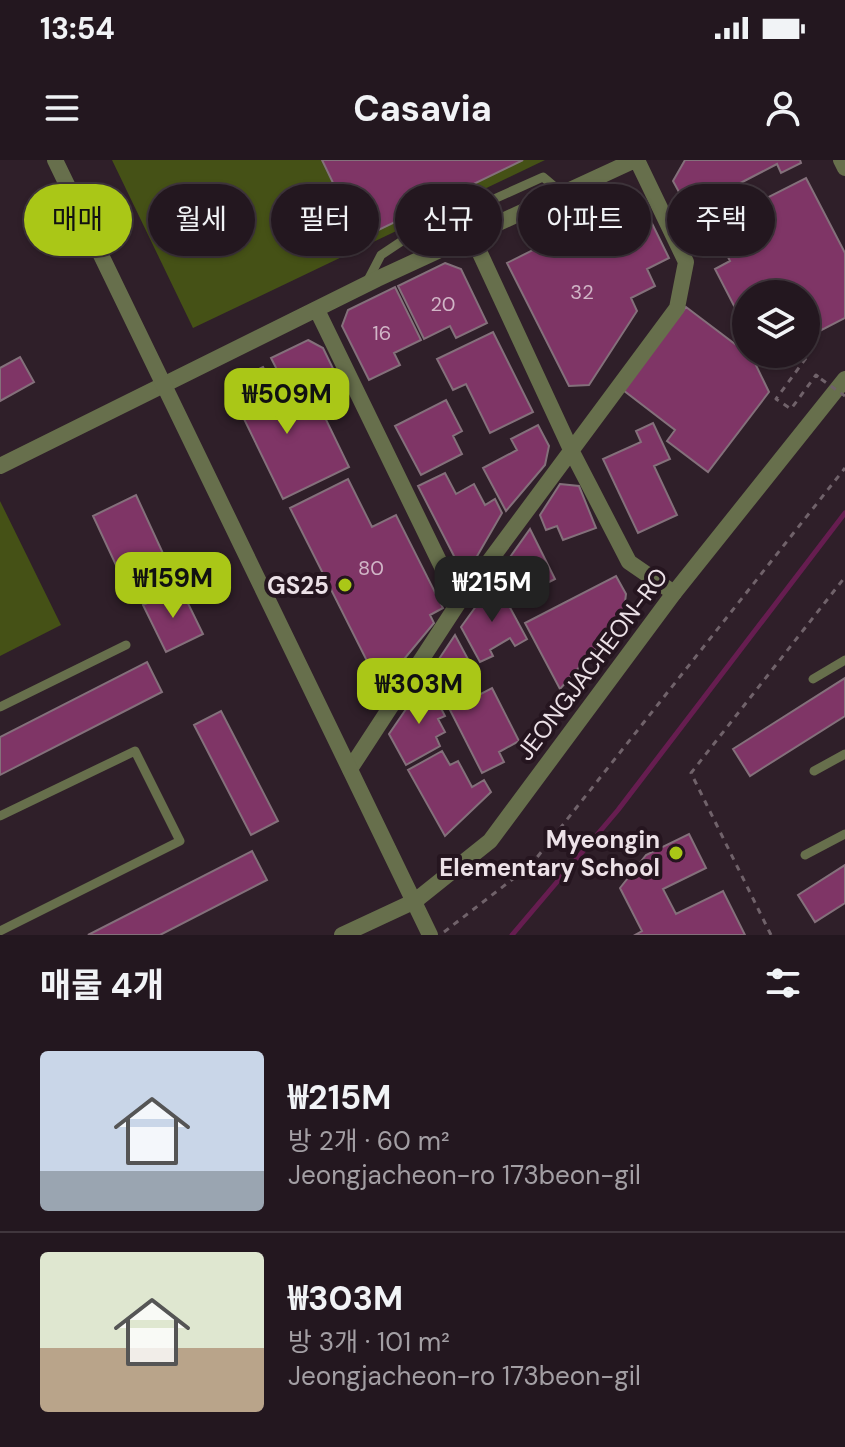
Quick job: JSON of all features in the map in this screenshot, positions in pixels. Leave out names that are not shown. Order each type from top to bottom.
[{"type":"street","points":[[55,160],[430,935]]},
{"type":"street","points":[[350,769],[459,602],[677,308],[686,262],[636,160],[582,184]]},
{"type":"street","points":[[841,160],[845,168]]},
{"type":"street","points":[[0,466],[162,382],[428,256]]},
{"type":"street","points":[[481,256],[572,452],[629,562],[674,593]]},
{"type":"street","points":[[317,310],[459,602]]},
{"type":"street","name":"JEONGJACHEON-RO","points":[[342,935],[415,901],[490,841],[674,593],[845,379]]},
{"type":"lane","points":[[527,184],[543,177],[551,184]]},
{"type":"lane","points":[[366,284],[381,255],[405,239],[518,188]]},
{"type":"lane","points":[[0,707],[126,645]]},
{"type":"lane","points":[[813,679],[845,660]]},
{"type":"lane","points":[[0,816],[135,751],[180,841],[0,931]]},
{"type":"lane","points":[[814,771],[845,754]]},
{"type":"lane","points":[[805,855],[845,834]]},
{"type":"path","points":[[799,368],[776,399],[791,409],[816,375],[845,396]]},
{"type":"path","points":[[438,935],[531,865],[845,468]]},
{"type":"path","points":[[771,935],[691,773],[845,577]]},
{"type":"green space","points":[[112,160],[545,160],[495,184],[395,184],[395,232],[379,239],[379,184],[271,184],[271,256],[344,256],[193,328],[158,256],[255,256],[255,184],[148,184],[148,235],[132,201],[132,184],[124,184]]},
{"type":"green space","points":[[0,501],[61,625],[0,656]]},
{"type":"building","points":[[322,160],[523,160],[473,184],[395,184],[395,222],[379,230],[379,184],[334,184]]},
{"type":"building","points":[[685,160],[800,160],[801,163],[781,173],[777,164],[738,184],[675,184],[673,181]]},
{"type":"building","points":[[806,178],[845,253],[845,318],[820,331],[820,280],[732,280],[732,302],[715,269],[730,261],[727,256],[775,256],[775,194]]},
{"type":"building","points":[[651,221],[669,258],[647,269],[655,286],[631,298],[637,311],[589,385],[569,386],[507,263],[521,256],[651,256]]},
{"type":"building","points":[[445,263],[461,269],[487,323],[456,338],[450,326],[424,339],[398,286]]},
{"type":"building","points":[[395,287],[421,340],[394,353],[400,365],[369,380],[342,326],[348,310]]},
{"type":"building","points":[[686,307],[732,342],[732,368],[757,368],[769,392],[708,472],[667,441],[675,430],[623,390]]},
{"type":"building","points":[[493,332],[533,412],[490,433],[466,384],[453,390],[437,359]]},
{"type":"building","points":[[308,340],[323,348],[341,385],[296,407],[271,358]]},
{"type":"building","points":[[20,357],[34,382],[0,401],[0,368]]},
{"type":"building","points":[[263,367],[288,418],[318,403],[349,467],[283,499],[227,384]]},
{"type":"building","points":[[446,400],[462,431],[453,436],[462,454],[421,475],[395,426]]},
{"type":"building","points":[[653,423],[670,459],[654,466],[677,515],[638,533],[603,459],[641,442],[636,431]]},
{"type":"building","points":[[538,425],[549,446],[545,465],[506,511],[483,468],[517,450],[511,439]]},
{"type":"building","points":[[445,473],[456,494],[474,484],[485,505],[495,499],[502,513],[476,558],[455,558],[418,486]]},
{"type":"building","points":[[348,479],[372,527],[396,515],[443,608],[430,615],[434,623],[396,669],[386,673],[371,669],[290,508]]},
{"type":"building","points":[[560,484],[579,486],[596,528],[563,540],[557,526],[546,530],[540,515]]},
{"type":"building","points":[[136,495],[173,575],[130,595],[93,516]]},
{"type":"building","points":[[530,529],[555,579],[512,601],[498,574]]},
{"type":"building","points":[[616,576],[626,594],[623,618],[560,689],[525,623]]},
{"type":"building","points":[[495,580],[527,639],[515,646],[510,638],[490,650],[493,656],[480,662],[461,627]]},
{"type":"building","points":[[180,587],[203,634],[166,652],[143,605]]},
{"type":"building","points":[[455,635],[477,676],[440,696],[429,674]]},
{"type":"building","points":[[147,662],[162,692],[0,775],[0,737]]},
{"type":"building","points":[[845,678],[845,716],[750,776],[733,749]]},
{"type":"building","points":[[426,680],[445,716],[438,719],[445,732],[436,737],[440,746],[406,765],[389,734]]},
{"type":"building","points":[[492,688],[519,741],[499,752],[504,762],[482,773],[450,710]]},
{"type":"building","points":[[221,711],[278,821],[251,835],[194,725]]},
{"type":"building","points":[[442,751],[450,765],[458,761],[472,787],[484,780],[491,792],[445,836],[408,770]]},
{"type":"building","points":[[689,834],[706,868],[663,889],[676,914],[723,891],[745,935],[635,935],[642,931],[620,888],[646,855]]},
{"type":"building","points":[[252,851],[267,880],[160,935],[88,935]]},
{"type":"building","points":[[845,865],[845,903],[815,922],[798,895]]},
{"type":"waterway","points":[[512,935],[618,810],[845,513]]},
{"type":"place","name":"GS25","points":[[345,585]]},
{"type":"place","name":"Myeongin Elementary School","points":[[676,853]]}]
